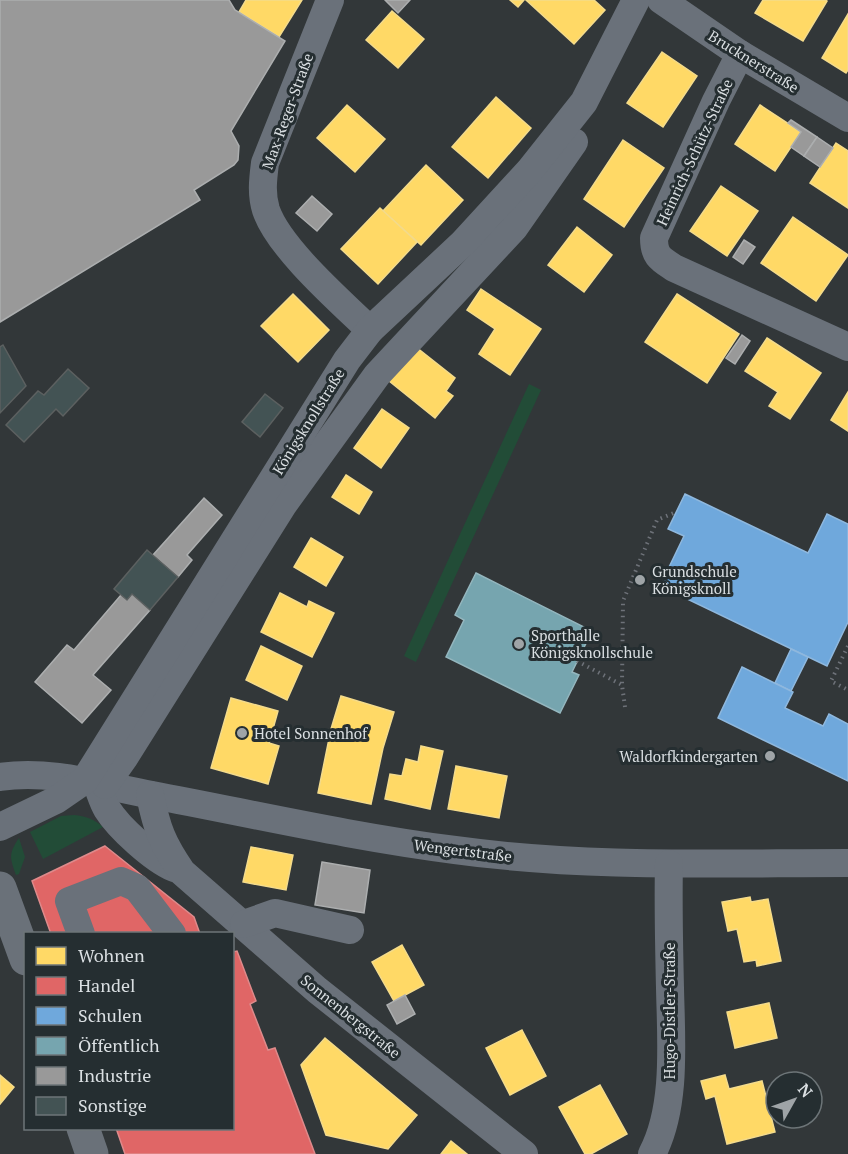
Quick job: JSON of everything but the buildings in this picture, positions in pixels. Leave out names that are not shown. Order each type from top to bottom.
[{"type":"main road","points":[[0,888],[24,954]]},
{"type":"main road","points":[[84,1130],[92,1154]]},
{"type":"street","name":"Max-Reger-Straße","points":[[330,0],[265,164],[262,190],[266,210],[277,233],[306,267],[370,330]]},
{"type":"street","name":"Königsknollstraße","points":[[95,783],[346,360],[370,330],[463,243],[530,170],[584,102],[636,0]]},
{"type":"street","name":"Brucknerstraße","points":[[661,0],[740,54],[848,118]]},
{"type":"street","name":"Heinrich-Schütz-Straße","points":[[740,54],[716,101],[654,238],[654,249],[660,259],[674,268],[848,346]]},
{"type":"street","name":"Königsknollstraße","points":[[95,783],[124,758],[283,505],[377,375],[514,228],[573,145],[584,102]]},
{"type":"street","name":"Wengertstraße","points":[[0,777],[35,775],[95,783],[376,838],[455,850],[581,862],[848,863]]},
{"type":"street","points":[[0,827],[95,783]]},
{"type":"street","name":"Sonnenbergstraße","points":[[95,783],[107,808],[127,832],[169,866],[182,872],[317,990],[524,1154]]},
{"type":"street","name":"Sonnenbergstraße","points":[[150,795],[159,833],[182,872]]},
{"type":"street","name":"Hugo-Distler-Straße","points":[[652,1154],[660,1138],[668,1103],[671,1033],[669,864]]},
{"type":"street","points":[[81,932],[69,901],[121,881],[137,888],[171,932]]},
{"type":"street","points":[[244,924],[275,913],[350,930]]},
{"type":"path","points":[[625,707],[622,685],[623,601],[657,520],[676,512]]},
{"type":"path","points":[[848,646],[831,681],[848,690]]},
{"type":"path","points":[[577,661],[622,685]]},
{"type":"green space","points":[[529,384],[541,390],[416,662],[404,656]]},
{"type":"green space","points":[[74,815],[90,818],[103,827],[43,859],[30,832],[61,816]]},
{"type":"green space","points":[[19,838],[25,857],[19,874],[16,875],[11,856]]},
{"type":"place","name":"Grundschule Königsknoll","points":[[640,580]]},
{"type":"place","name":"Sporthalle Königsknollschule","points":[[519,644]]},
{"type":"place","name":"Hotel Sonnenhof","points":[[242,733]]},
{"type":"place","name":"Waldorfkindergarten","points":[[770,756]]}]
